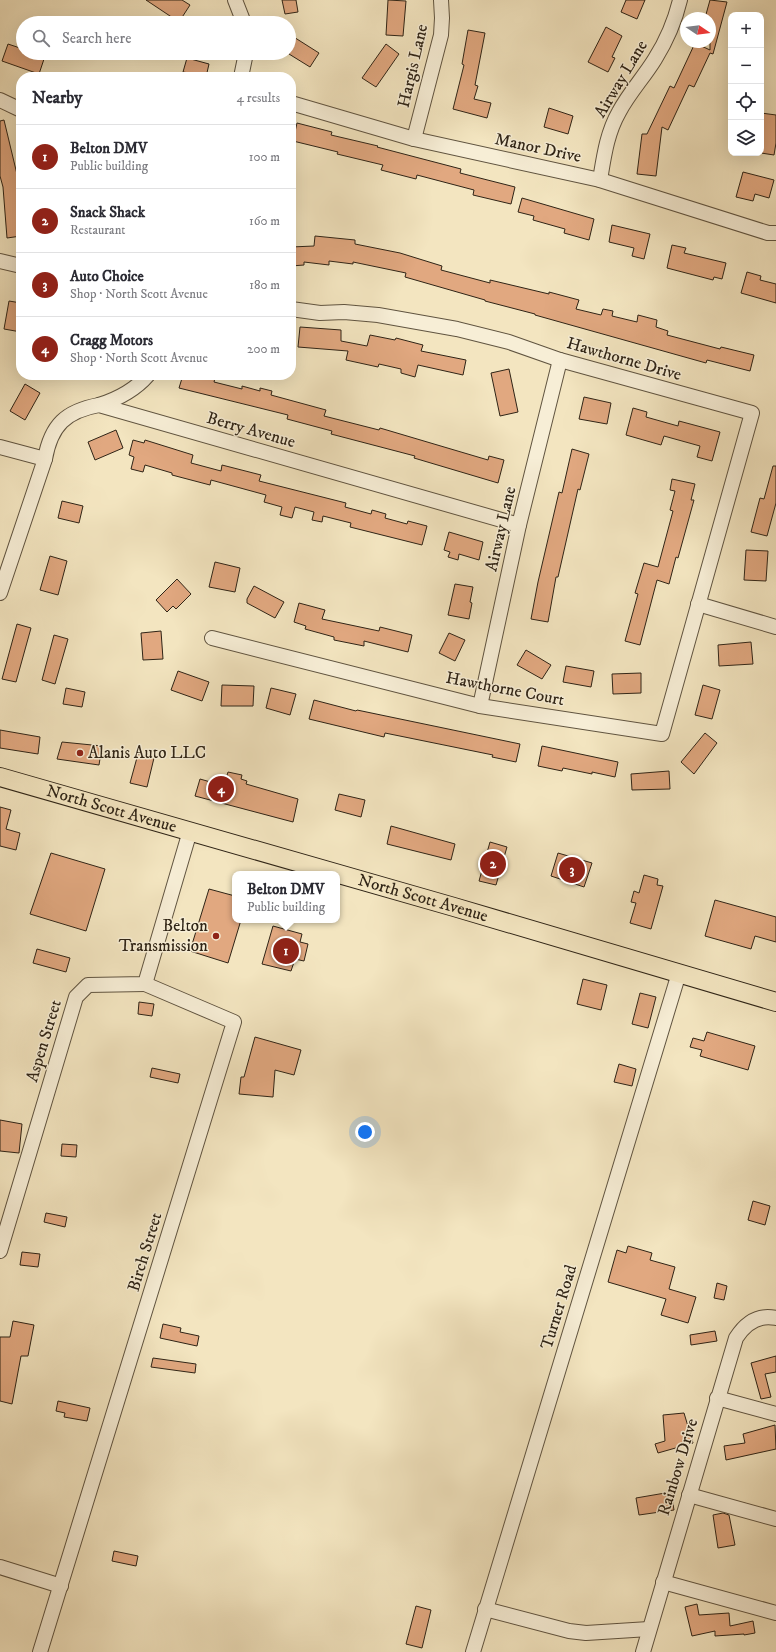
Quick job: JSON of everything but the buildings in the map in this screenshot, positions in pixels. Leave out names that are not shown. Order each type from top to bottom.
[{"type":"main road","name":"North Scott Avenue","points":[[0,777],[328,871]]},
{"type":"main road","name":"North Scott Avenue","points":[[340,875],[776,1002]]},
{"type":"street","points":[[235,0],[241,16]]},
{"type":"street","name":"Hargis Lane","points":[[414,139],[441,35],[441,0]]},
{"type":"street","name":"Airway Lane","points":[[600,180],[607,142],[619,112],[667,38],[680,0]]},
{"type":"street","points":[[242,72],[245,60]]},
{"type":"street","points":[[0,100],[16,108]]},
{"type":"street","name":"Manor Drive","points":[[296,104],[414,139],[600,180],[768,233],[776,233]]},
{"type":"street","points":[[0,261],[16,265]]},
{"type":"street","name":"Hawthorne Drive","points":[[296,309],[320,313],[344,312],[378,315],[457,329],[509,342],[560,360],[752,413],[698,604]]},
{"type":"street","name":"Airway Lane","points":[[480,706],[519,525],[560,360]]},
{"type":"street","points":[[99,405],[115,400],[129,392],[142,380]]},
{"type":"street","name":"Berry Avenue","points":[[0,593],[46,459],[50,439],[61,422],[70,414],[83,408],[99,405],[519,525]]},
{"type":"street","points":[[0,447],[46,459]]},
{"type":"street","points":[[698,604],[776,627]]},
{"type":"street","name":"Hawthorne Court","points":[[212,638],[480,706],[662,734],[698,604]]},
{"type":"street","points":[[144,984],[190,831]]},
{"type":"street","name":"Turner Road","points":[[473,1652],[679,973]]},
{"type":"street","name":"Aspen Street","points":[[0,1251],[76,997],[88,985],[144,984]]},
{"type":"street","name":"Birch Street","points":[[40,1652],[234,1022],[144,984]]},
{"type":"street","name":"Rainbow Drive","points":[[642,1652],[736,1338],[742,1329],[750,1322],[760,1318],[776,1318]]},
{"type":"street","points":[[717,1398],[776,1414]]},
{"type":"street","points":[[689,1495],[776,1519]]},
{"type":"street","points":[[0,1568],[61,1586]]},
{"type":"street","points":[[663,1582],[776,1613]]},
{"type":"street","points":[[486,1609],[569,1631],[586,1633],[649,1629]]},
{"type":"place","name":"Alanis Auto LLC","points":[[80,753]]},
{"type":"place","name":"Cragg Motors","points":[[221,789]]},
{"type":"place","name":"Snack Shack","points":[[493,864]]},
{"type":"place","name":"Auto Choice","points":[[572,870]]},
{"type":"place","name":"Belton Transmission","points":[[216,936]]},
{"type":"place","name":"Belton DMV","points":[[286,951]]}]
